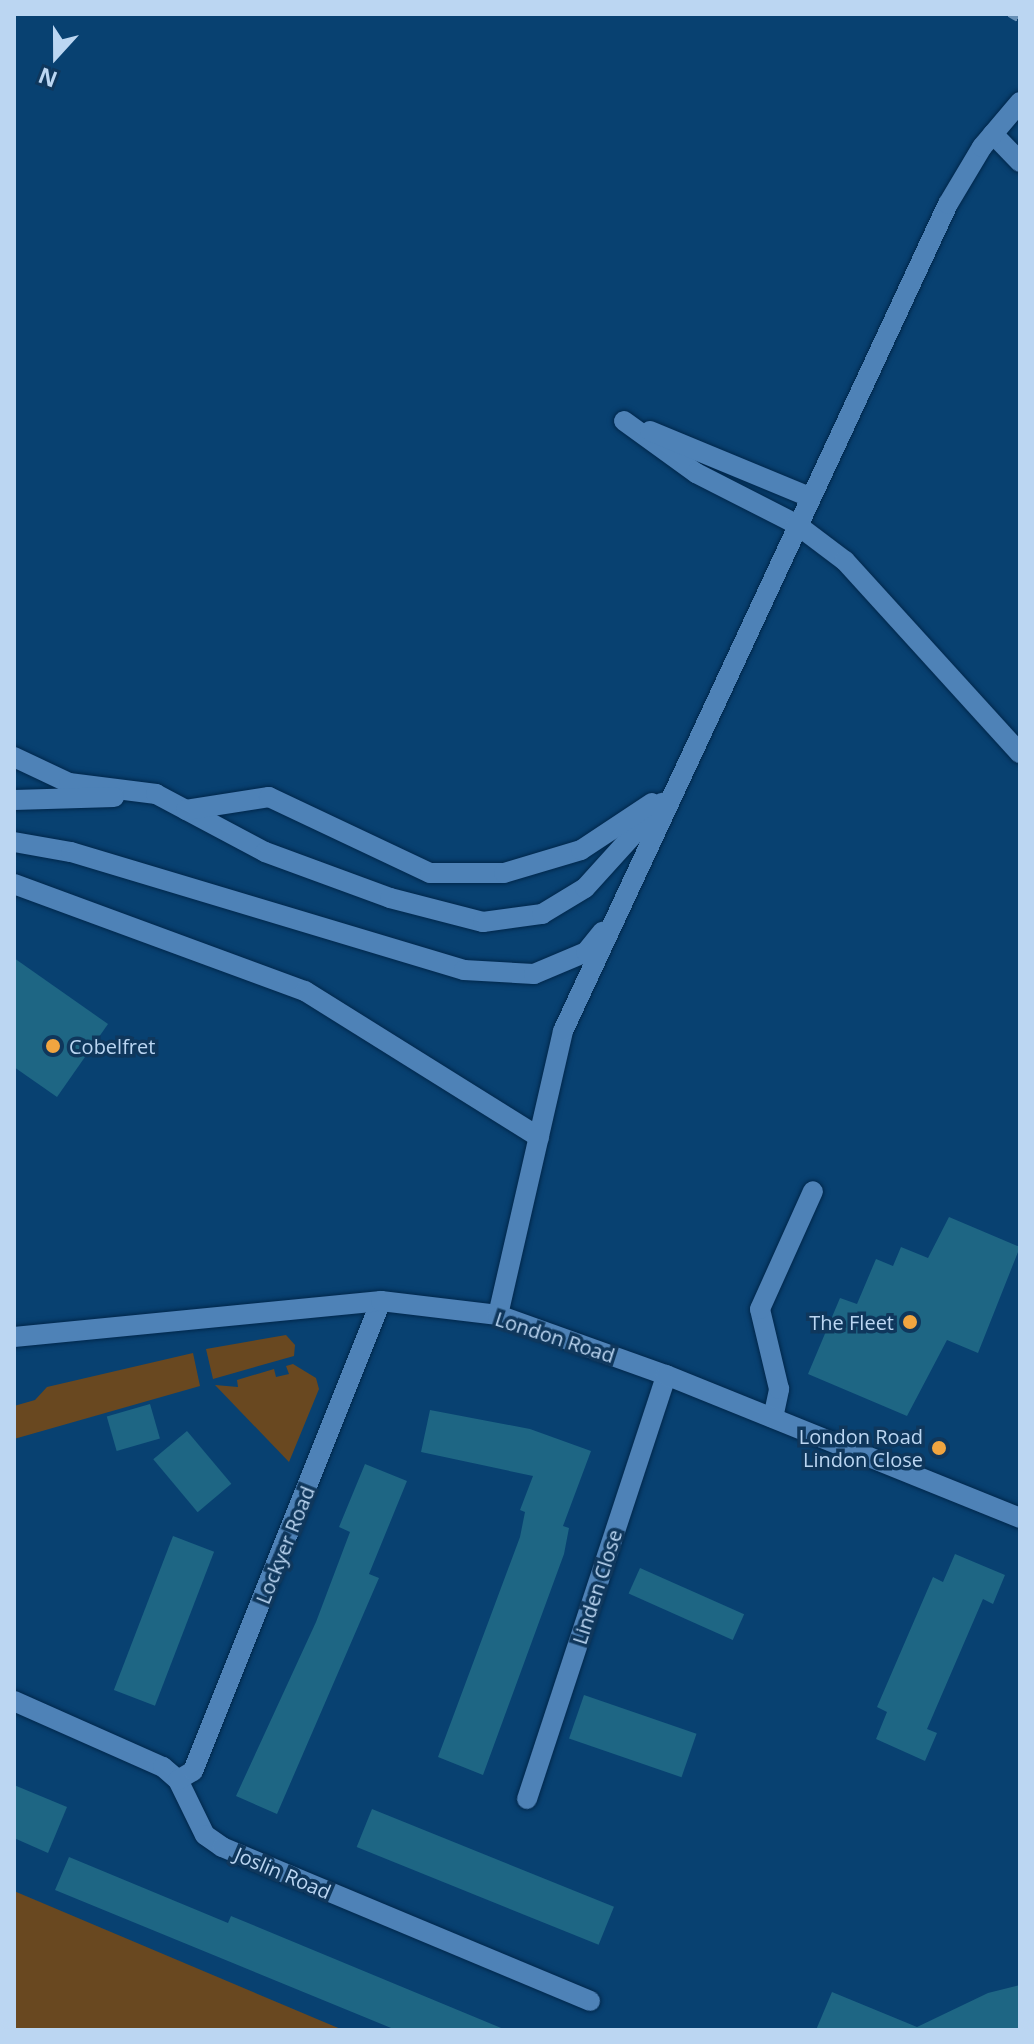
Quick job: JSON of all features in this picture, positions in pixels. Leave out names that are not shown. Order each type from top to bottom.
[{"type":"street","points":[[498,1315],[563,1031],[796,524],[948,204],[993,134],[1020,102]]},
{"type":"street","points":[[993,134],[1020,162]]},
{"type":"street","points":[[809,497],[624,421],[696,473],[796,524],[845,561],[1020,753]]},
{"type":"street","points":[[14,757],[69,783],[156,794],[265,852],[390,898],[483,922],[542,914],[585,888],[675,788]]},
{"type":"street","points":[[14,786],[39,800]]},
{"type":"street","points":[[186,810],[269,797],[430,873],[504,873],[581,850],[675,788]]},
{"type":"street","points":[[14,800],[156,794]]},
{"type":"street","points":[[14,842],[71,852],[464,970],[534,974],[586,952],[617,914]]},
{"type":"street","points":[[14,884],[305,991],[539,1137]]},
{"type":"street","points":[[773,1418],[779,1389],[760,1309],[813,1191]]},
{"type":"street","name":"London Road","points":[[14,1337],[381,1301],[498,1315],[666,1375],[1020,1518]]},
{"type":"street","name":"Lockyer Road","points":[[178,1780],[193,1771],[381,1301]]},
{"type":"street","name":"Linden Close","points":[[527,1799],[666,1375]]},
{"type":"street","name":"Joslin Road","points":[[14,1701],[146,1755],[178,1780],[205,1835],[222,1847],[590,2001]]},
{"type":"shaded area","points":[[286,1335],[295,1345],[294,1356],[213,1379],[206,1349]]},
{"type":"shaded area","points":[[193,1353],[200,1386],[14,1439],[14,1406],[35,1400],[47,1387]]},
{"type":"shaded area","points":[[293,1364],[316,1378],[319,1389],[289,1462],[215,1385],[238,1387],[237,1380],[274,1369],[276,1377],[289,1374],[286,1366]]},
{"type":"shaded area","points":[[14,1891],[343,2030],[14,2030]]},
{"type":"building","name":"Cobelfret","points":[[14,958],[108,1024],[57,1097],[14,1067]]},
{"type":"building","name":"The Fleet","points":[[949,1217],[1020,1247],[978,1353],[947,1340],[907,1416],[808,1374],[840,1298],[857,1304],[876,1259],[893,1266],[901,1247],[928,1258]]},
{"type":"building","points":[[150,1404],[160,1439],[117,1451],[107,1416]]},
{"type":"building","points":[[430,1410],[530,1429],[591,1451],[563,1526],[569,1528],[564,1554],[483,1775],[438,1757],[520,1537],[525,1512],[520,1510],[533,1476],[421,1452]]},
{"type":"building","points":[[187,1431],[231,1484],[198,1512],[153,1459]]},
{"type":"building","points":[[365,1464],[407,1481],[369,1574],[379,1578],[277,1814],[236,1796],[316,1622],[350,1532],[339,1527]]},
{"type":"building","points":[[173,1536],[214,1552],[155,1706],[114,1690]]},
{"type":"building","points":[[955,1554],[1005,1575],[993,1604],[983,1599],[927,1729],[937,1733],[925,1761],[876,1739],[887,1712],[877,1707],[933,1577],[943,1582]]},
{"type":"building","points":[[640,1568],[744,1614],[733,1640],[629,1594]]},
{"type":"building","points":[[584,1695],[697,1734],[682,1777],[569,1738]]},
{"type":"building","points":[[14,1785],[67,1807],[48,1853],[14,1838]]},
{"type":"building","points":[[372,1809],[614,1907],[599,1945],[357,1847]]},
{"type":"building","points":[[69,1857],[228,1923],[231,1916],[506,2030],[396,2030],[55,1890]]},
{"type":"building","points":[[1020,1985],[1020,2030],[816,2030],[832,1992],[917,2027],[988,1993]]},
{"type":"railway","points":[[1009,14],[1020,20]]},
{"type":"place","name":"Cobelfret","points":[[53,1046]]},
{"type":"place","name":"The Fleet","points":[[910,1322]]},
{"type":"place","name":"London Road Lindon Close","points":[[939,1448]]}]
